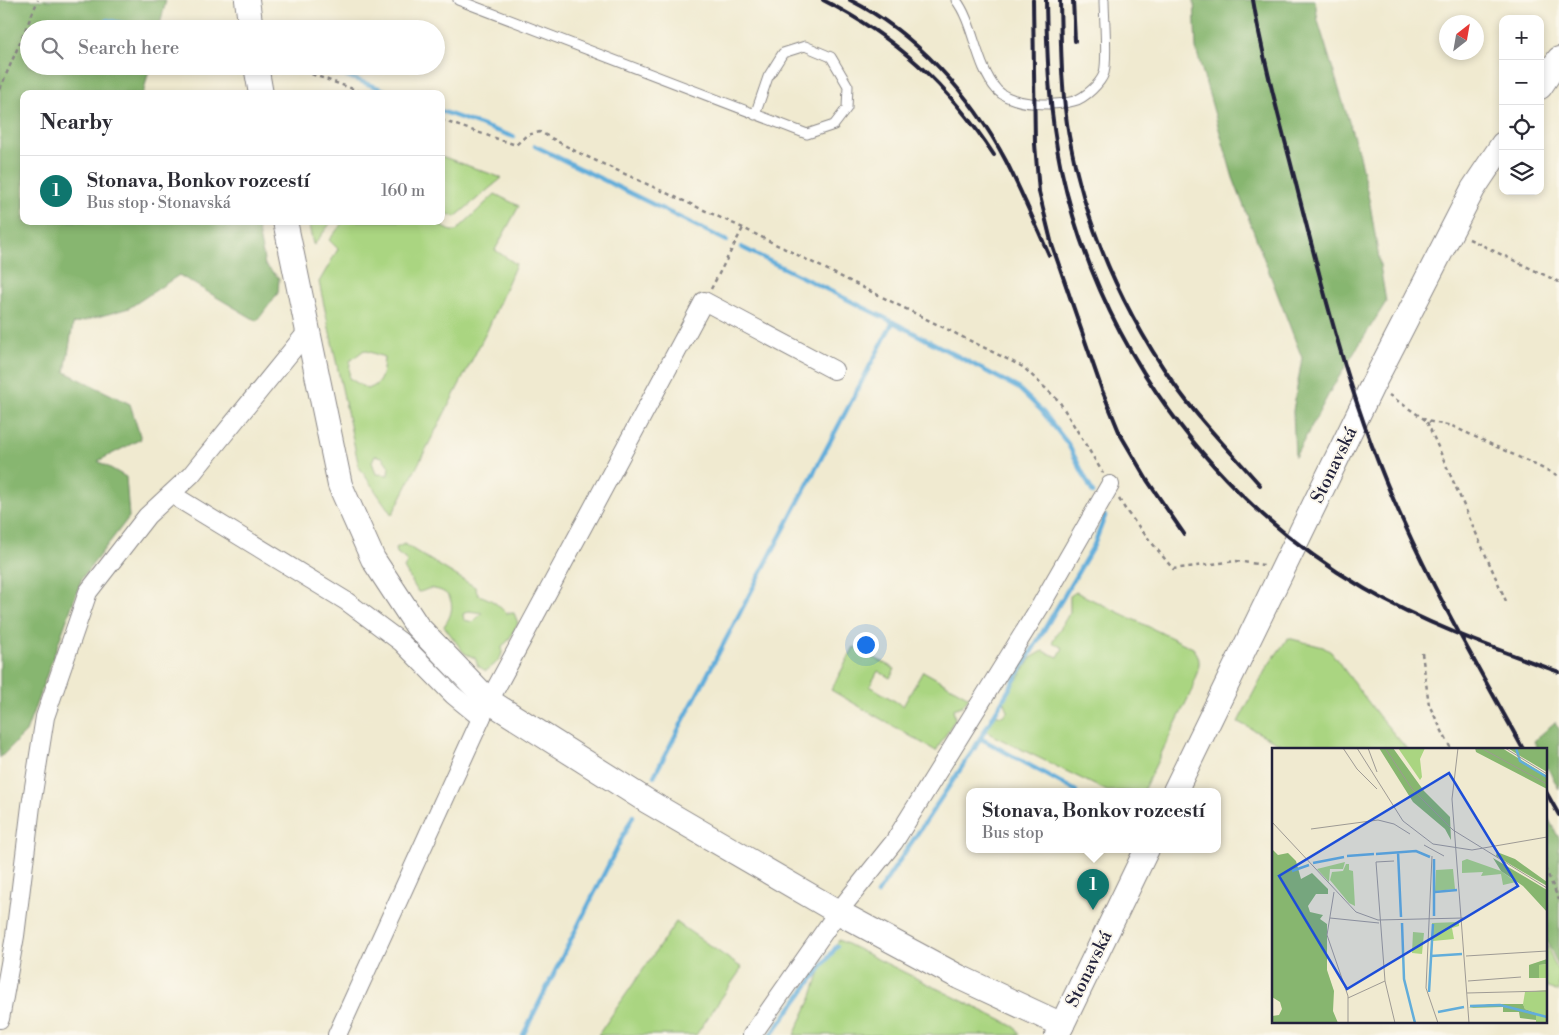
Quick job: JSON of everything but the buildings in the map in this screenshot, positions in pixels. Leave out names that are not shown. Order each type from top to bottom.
[{"type":"street","points":[[246,0],[249,20]]},
{"type":"street","points":[[1544,81],[1559,59]]},
{"type":"street","points":[[258,75],[260,90]]},
{"type":"street","name":"Stonavská","points":[[1176,788],[1374,384],[1473,189],[1499,150]]},
{"type":"street","points":[[286,225],[306,332],[340,485],[373,559],[417,626],[485,709]]},
{"type":"street","points":[[337,1035],[485,709],[704,301],[834,370]]},
{"type":"street","points":[[0,1020],[15,936],[31,806],[45,717],[88,592],[148,516],[191,475],[306,332]]},
{"type":"street","points":[[752,1035],[838,912],[894,842],[1041,605],[1110,484]]},
{"type":"street","points":[[171,494],[346,601],[401,642],[453,695],[485,709],[838,912],[1060,1030]]},
{"type":"street","name":"Stonavská","points":[[1060,1030],[1145,853]]},
{"type":"lane","points":[[458,0],[755,116],[807,134],[834,125],[847,108],[848,86],[831,57],[805,46],[783,53],[768,77],[755,116]]},
{"type":"lane","points":[[956,0],[982,62],[998,90],[1009,97],[1052,105],[1082,98],[1094,87],[1104,73],[1104,0]]},
{"type":"path","points":[[29,20],[38,0]]},
{"type":"path","points":[[0,89],[20,42]]},
{"type":"path","points":[[314,75],[356,90]]},
{"type":"path","points":[[445,121],[516,145],[527,135],[540,132],[637,181],[742,228],[1023,367],[1059,401],[1127,512],[1173,568],[1236,561],[1283,570]]},
{"type":"path","points":[[704,301],[742,228]]},
{"type":"path","points":[[1452,231],[1559,282]]},
{"type":"path","points":[[1374,384],[1427,422],[1452,426],[1559,476]]},
{"type":"path","points":[[1427,422],[1506,601]]},
{"type":"path","points":[[1422,653],[1429,705],[1450,748]]},
{"type":"path","points":[[1546,870],[1559,900]]},
{"type":"green space","points":[[0,0],[166,0],[161,20],[20,20],[20,75],[148,75],[144,90],[20,90],[20,225],[257,225],[265,265],[279,278],[278,293],[257,321],[179,275],[129,308],[73,324],[65,372],[130,404],[141,439],[98,461],[126,477],[129,517],[82,578],[26,732],[0,758]]},
{"type":"green space","points":[[1194,0],[1315,0],[1318,21],[1358,151],[1370,204],[1386,302],[1332,388],[1295,457],[1293,411],[1302,358],[1233,178],[1196,49]]},
{"type":"green space","points":[[445,157],[502,178],[455,217],[445,213]]},
{"type":"green space","points":[[495,194],[519,206],[495,250],[516,264],[487,331],[392,515],[359,467],[319,282],[338,249],[329,240],[341,225],[440,225],[451,231],[456,231]],"holes":[[[364,350],[384,357],[381,377],[372,387],[367,389],[349,378],[350,361]],[[375,455],[382,457],[389,466],[388,475],[376,474],[372,462]]]},
{"type":"green space","points":[[309,225],[329,225],[314,245]]},
{"type":"green space","points":[[404,544],[475,587],[478,595],[494,602],[506,613],[514,613],[518,623],[508,641],[502,646],[502,654],[493,666],[486,671],[478,666],[475,658],[464,653],[444,626],[450,615],[450,598],[441,591],[432,589],[418,592],[404,568],[407,563],[405,559],[397,553],[396,548]],"holes":[[[469,611],[482,613],[473,622],[464,620],[463,614]]]},
{"type":"green space","points":[[1076,592],[1193,648],[1199,658],[1194,686],[1144,788],[1101,788],[990,734],[987,730],[994,714],[1002,716],[1008,711],[1004,700],[1031,658],[1043,651],[1058,657],[1063,648],[1052,642],[1070,612],[1070,596]]},
{"type":"green space","points":[[1288,638],[1323,647],[1331,652],[1378,715],[1406,748],[1288,748],[1238,722],[1267,667]]},
{"type":"green space","points":[[854,647],[895,669],[890,678],[878,671],[870,686],[903,706],[923,671],[969,697],[962,706],[953,709],[955,719],[936,751],[831,690]]},
{"type":"green space","points":[[1555,722],[1559,729],[1559,789],[1546,765],[1546,748],[1538,748],[1534,741]]},
{"type":"green space","points":[[1546,815],[1559,838],[1559,967],[1546,939]]},
{"type":"green space","points":[[676,922],[742,968],[696,1035],[598,1035]]},
{"type":"green space","points":[[839,940],[1015,1027],[1020,1035],[794,1035],[811,999],[820,971]]},
{"type":"green space","points":[[1546,944],[1559,973],[1559,992],[1546,987]]},
{"type":"waterway","points":[[343,75],[384,90]]},
{"type":"waterway","points":[[445,112],[514,137]]},
{"type":"waterway","points":[[535,146],[727,241]]},
{"type":"waterway","points":[[741,247],[893,322],[1018,388],[1042,411],[1068,444],[1093,493]]},
{"type":"waterway","points":[[654,776],[893,322]]},
{"type":"waterway","points":[[877,894],[974,749],[1094,545],[1105,516]]},
{"type":"waterway","points":[[980,738],[1071,788]]},
{"type":"waterway","points":[[523,1035],[633,816]]},
{"type":"waterway","points":[[771,1035],[837,946]]},
{"type":"railway","points":[[823,0],[874,30],[919,66],[959,107],[994,155]]},
{"type":"railway","points":[[850,0],[874,14],[919,48],[940,68],[977,113],[1006,161],[1049,255]]},
{"type":"railway","points":[[1033,0],[1035,144],[1039,192],[1052,245],[1102,390],[1120,434],[1147,480],[1184,534]]},
{"type":"railway","points":[[1046,0],[1051,106],[1061,169],[1079,234],[1103,296],[1133,355],[1169,410],[1211,462],[1257,510],[1309,552],[1388,602],[1460,635],[1559,672]]},
{"type":"railway","points":[[1060,0],[1063,85],[1069,136],[1085,202],[1108,266],[1138,327],[1174,384],[1205,423],[1260,485]]},
{"type":"railway","points":[[1073,0],[1075,41]]},
{"type":"railway","points":[[1253,0],[1268,74],[1320,279],[1370,442],[1403,521],[1431,579],[1522,748]]},
{"type":"railway","points":[[1546,792],[1559,815]]},
{"type":"place","name":"Stonava, Bonkov rozcestí","points":[[1093,910]]}]
